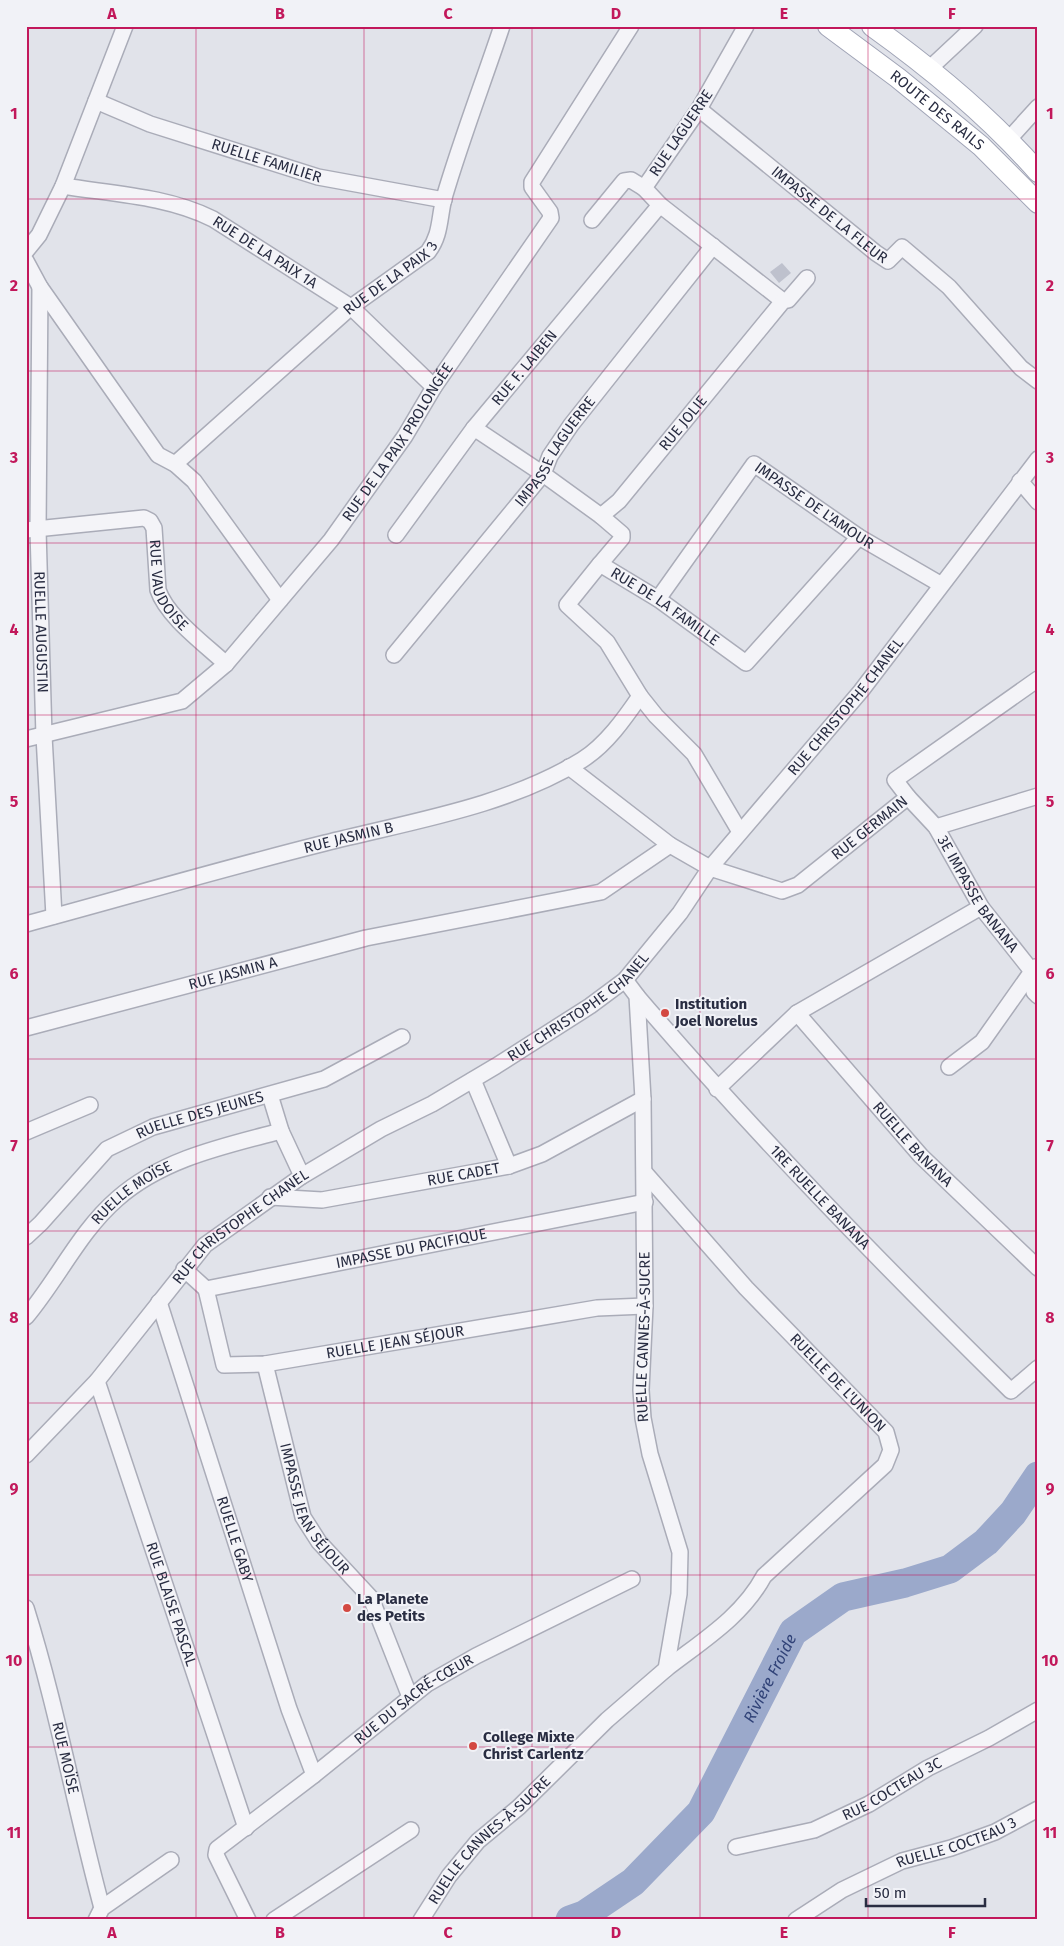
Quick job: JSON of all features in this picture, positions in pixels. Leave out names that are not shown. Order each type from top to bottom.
[{"type":"main road","name":"ROUTE DES RAILS","points":[[828,26],[898,78],[981,146],[1038,203]]},
{"type":"main road","name":"ROUTE DES RAILS","points":[[874,27],[929,70],[1008,139],[1038,172]]},
{"type":"street","points":[[26,251],[40,235],[63,186],[125,26]]},
{"type":"street","name":"RUE DE LA PAIX 3","points":[[175,464],[351,307],[428,252],[438,238],[444,200],[502,26]]},
{"type":"street","name":"RUE DE LA PAIX PROLONGÉE","points":[[26,739],[182,701],[226,664],[331,540],[405,436],[434,387],[551,218],[550,212],[532,187],[532,182],[631,26]]},
{"type":"street","name":"RUE LAGUERRE","points":[[746,26],[699,109],[644,188],[660,206],[782,301]]},
{"type":"street","points":[[929,70],[975,26]]},
{"type":"street","name":"RUELLE FAMILIER","points":[[96,101],[150,124],[318,177],[444,200]]},
{"type":"street","points":[[1008,139],[1038,107]]},
{"type":"street","name":"IMPASSE DE LA FLEUR","points":[[699,109],[876,253],[888,261],[902,247],[950,287],[1021,368],[1038,381]]},
{"type":"street","points":[[592,220],[624,181],[630,180],[644,188]]},
{"type":"street","name":"RUE DE LA PAIX 1A","points":[[63,186],[174,203],[194,209],[213,219],[351,307],[434,387]]},
{"type":"street","name":"RUE F. LAIBEN","points":[[396,535],[474,428],[660,206]]},
{"type":"street","name":"IMPASSE LAGUERRE","points":[[394,655],[543,474],[550,456],[571,425],[713,246]]},
{"type":"street","points":[[26,261],[40,287],[158,455],[175,464],[194,482],[280,600]]},
{"type":"street","name":"RUE JOLIE","points":[[601,516],[619,501],[782,301],[788,300],[807,278]]},
{"type":"street","name":"RUELLE AUGUSTIN","points":[[40,287],[32,530],[54,916]]},
{"type":"street","points":[[474,428],[543,474],[601,516],[622,534],[622,538],[600,564]]},
{"type":"street","name":"RUE CHRISTOPHE CHANEL","points":[[26,1455],[97,1380],[205,1245],[302,1176],[381,1129],[432,1104],[473,1080],[590,1006],[625,980],[680,913],[710,868],[861,690],[1038,458]]},
{"type":"street","name":"IMPASSE DE L'AMOUR","points":[[658,599],[754,464],[859,537],[940,584]]},
{"type":"street","points":[[1020,481],[1038,502]]},
{"type":"street","name":"RUE VAUDOISE","points":[[32,530],[144,518],[150,520],[154,528],[158,590],[161,598],[172,614],[226,664]]},
{"type":"street","name":"RUE DE LA FAMILLE","points":[[640,696],[607,642],[567,605],[600,564],[658,599],[746,663],[859,537]]},
{"type":"street","name":"RUE GERMAIN","points":[[569,767],[670,845],[710,868],[782,891],[798,885],[908,797],[896,780],[1038,679]]},
{"type":"street","points":[[640,696],[656,716],[694,754],[740,832]]},
{"type":"street","name":"RUE JASMIN B","points":[[26,924],[324,843],[483,804],[529,786],[584,759],[620,725],[640,696]]},
{"type":"street","points":[[936,828],[1038,796]]},
{"type":"street","name":"3E IMPASSE BANANA","points":[[908,797],[936,828],[981,907],[1035,967],[1034,992],[1038,996]]},
{"type":"street","name":"RUE JASMIN A","points":[[26,1028],[366,938],[439,922],[602,892],[670,845]]},
{"type":"street","points":[[717,1089],[797,1012],[981,907]]},
{"type":"street","points":[[949,1067],[982,1042],[1035,967]]},
{"type":"street","points":[[625,980],[637,996]]},
{"type":"street","name":"1RE RUELLE BANANA","points":[[637,996],[717,1089],[926,1308],[1011,1391],[1038,1368]]},
{"type":"street","name":"RUELLE CANNES-À-SUCRE","points":[[421,1920],[449,1876],[478,1841],[519,1807],[607,1720],[666,1669],[679,1594],[680,1552],[650,1454],[643,1418],[641,1390],[645,1173],[637,996]]},
{"type":"street","name":"RUELLE BANANA","points":[[797,1012],[921,1156],[1038,1268]]},
{"type":"street","name":"RUELLE DES JEUNES","points":[[26,1237],[41,1223],[107,1149],[153,1127],[218,1107],[270,1095],[324,1079],[402,1037]]},
{"type":"street","points":[[473,1080],[509,1166]]},
{"type":"street","points":[[270,1095],[281,1131],[302,1176]]},
{"type":"street","name":"RUE CADET","points":[[270,1197],[322,1200],[509,1166],[542,1154],[643,1099]]},
{"type":"street","points":[[26,1132],[90,1105]]},
{"type":"street","name":"RUELLE MOÏSE","points":[[26,1317],[81,1240],[116,1199],[132,1187],[164,1167],[216,1148],[281,1131]]},
{"type":"street","name":"RUELLE DE L'UNION","points":[[645,1173],[753,1295],[886,1432],[891,1450],[886,1465],[764,1576],[754,1594],[737,1614],[666,1669]]},
{"type":"street","name":"IMPASSE DU PACIFIQUE","points":[[206,1289],[645,1202]]},
{"type":"street","points":[[184,1269],[206,1289]]},
{"type":"street","name":"RUELLE JEAN SÉJOUR","points":[[206,1289],[224,1365],[265,1364],[597,1308],[644,1306]]},
{"type":"street","name":"RUELLE GABY","points":[[159,1302],[289,1708],[314,1776]]},
{"type":"street","name":"IMPASSE JEAN SÉJOUR","points":[[265,1364],[303,1517],[319,1542],[371,1598],[410,1697]]},
{"type":"street","name":"RUE BLAISE PASCAL","points":[[97,1380],[246,1828]]},
{"type":"street","name":"RUE DU SACRÉ-CŒUR","points":[[248,1920],[216,1852],[314,1776],[427,1684],[476,1656],[632,1579]]},
{"type":"street","name":"RUE MOÏSE","points":[[26,1608],[44,1664],[99,1914]]},
{"type":"street","name":"RUE COCTEAU 3C","points":[[736,1847],[814,1830],[869,1804],[928,1768],[989,1738],[1038,1710]]},
{"type":"street","name":"RUELLE COCTEAU 3","points":[[796,1920],[842,1890],[902,1861],[951,1848],[995,1832],[1038,1810]]},
{"type":"street","points":[[274,1920],[411,1830]]},
{"type":"street","points":[[99,1914],[171,1860]]},
{"type":"building","points":[[782,263],[791,273],[779,283],[770,272]]},
{"type":"waterway","name":"Rivière Froide","points":[[570,1920],[584,1915],[633,1882],[701,1812],[793,1632],[843,1597],[905,1583],[950,1569],[986,1542],[1013,1513],[1038,1476]]},
{"type":"place","name":"Institution Joel Norelus","points":[[665,1013]]},
{"type":"place","name":"La Planete des Petits","points":[[347,1608]]},
{"type":"place","name":"College Mixte Christ Carlentz","points":[[473,1746]]}]
